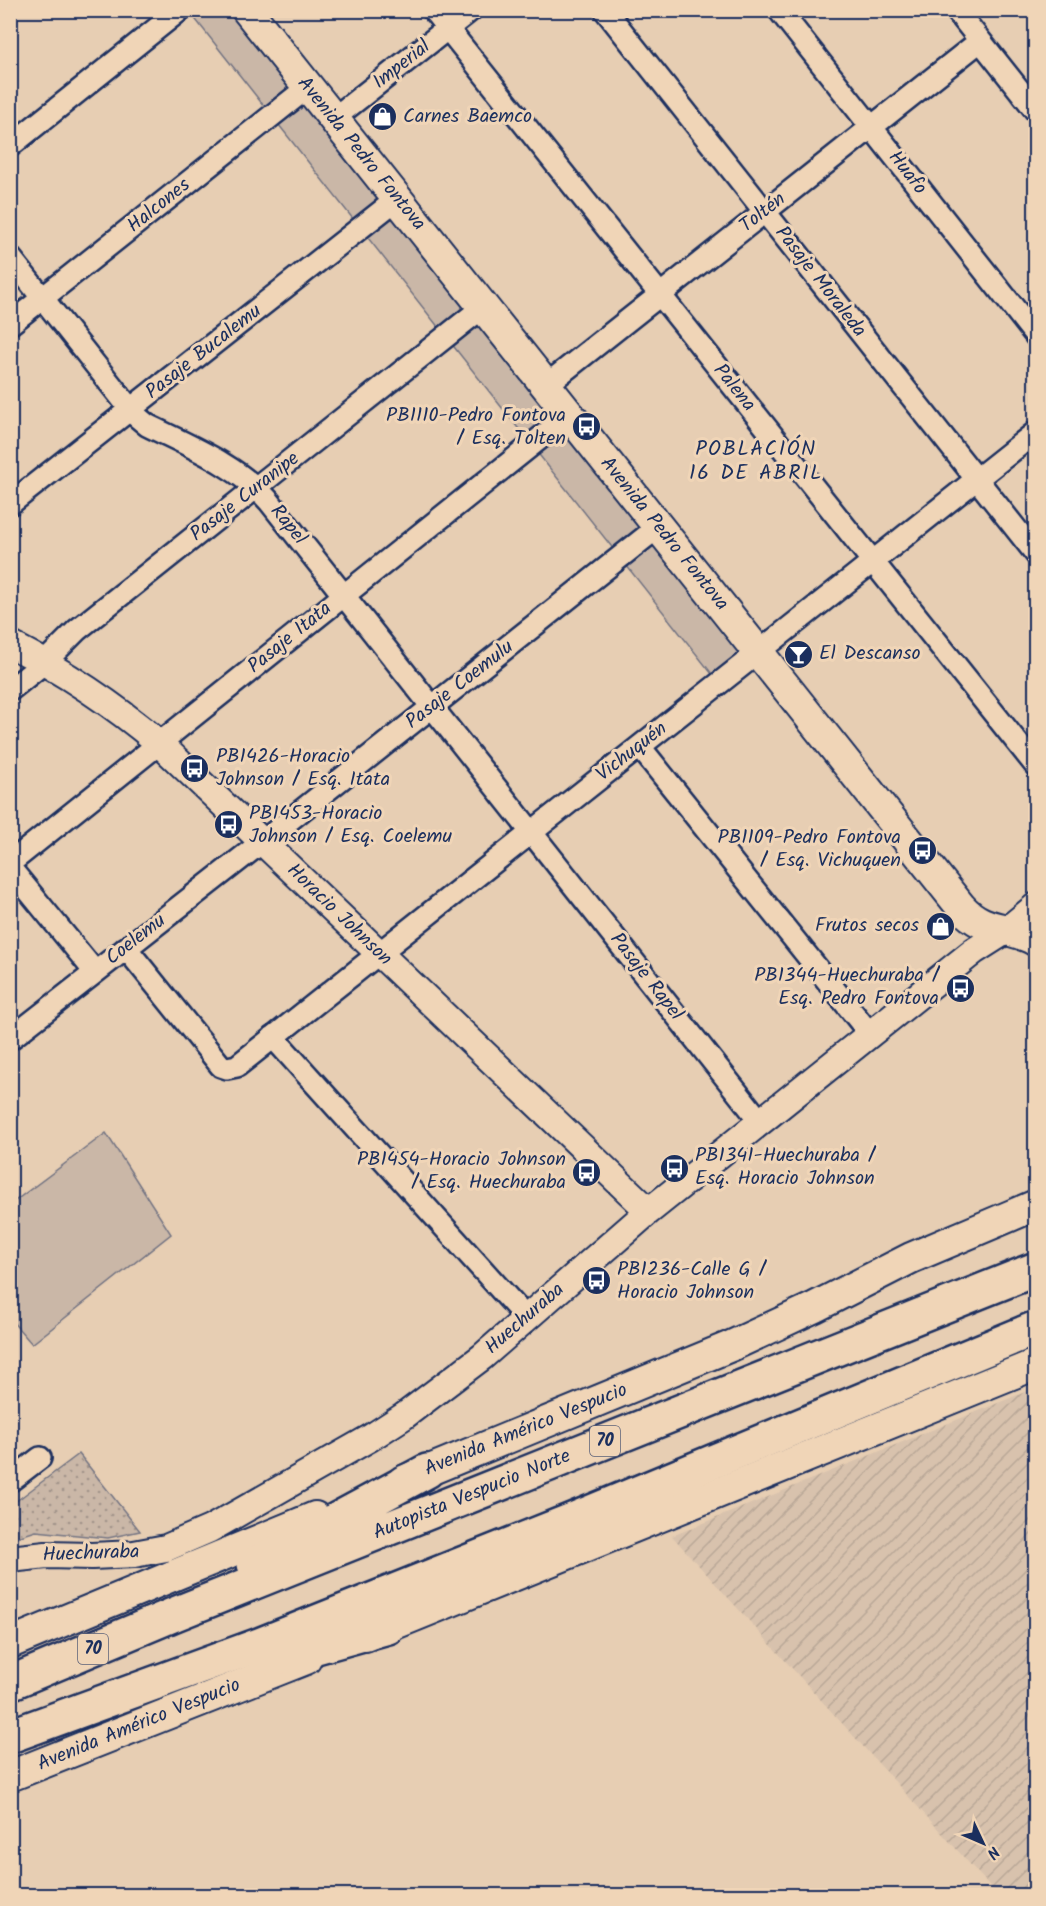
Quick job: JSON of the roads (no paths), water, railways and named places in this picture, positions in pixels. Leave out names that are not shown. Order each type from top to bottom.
[{"type":"highway","name":"Autopista Vespucio Norte","points":[[10,1683],[175,1614],[1035,1269]]},
{"type":"highway","points":[[10,1736],[259,1645],[572,1520],[1035,1328]]},
{"type":"highway","points":[[175,1614],[269,1554],[427,1471]]},
{"type":"highway","points":[[48,1721],[388,1627]]},
{"type":"main road","name":"Avenida Pedro Fontova","points":[[247,10],[961,907],[974,920],[985,925],[1021,933],[1035,940]]},
{"type":"main road","name":"Avenida Américo Vespucio","points":[[10,1643],[731,1346],[815,1307],[911,1258],[1035,1205]]},
{"type":"main road","name":"Avenida Américo Vespucio","points":[[10,1776],[388,1627],[1035,1364]]},
{"type":"street","points":[[10,146],[180,10]]},
{"type":"street","name":"Palena","points":[[433,10],[1035,766]]},
{"type":"street","name":"Imperial","points":[[333,119],[471,10]]},
{"type":"street","name":"Pasaje Moraleda","points":[[605,10],[1035,554]]},
{"type":"street","name":"Huafo","points":[[779,10],[1035,336]]},
{"type":"street","points":[[956,10],[1035,111]]},
{"type":"street","name":"Toltén","points":[[545,386],[980,41]]},
{"type":"street","name":"Halcones","points":[[10,324],[308,87]]},
{"type":"street","name":"Pasaje Bucalemu","points":[[10,504],[397,199]]},
{"type":"street","name":"Rapel","points":[[10,257],[130,410],[147,425],[235,472],[257,488],[532,832]]},
{"type":"street","name":"Pasaje Curanipe","points":[[10,690],[45,662],[77,630],[483,307]]},
{"type":"street","name":"Pasaje Itata","points":[[10,862],[569,415]]},
{"type":"street","name":"Vichuquén","points":[[126,948],[218,1062],[227,1068],[237,1066],[1035,432]]},
{"type":"street","name":"Pasaje Coemulu","points":[[262,842],[658,527]]},
{"type":"street","name":"Horacio Johnson","points":[[10,644],[45,662],[102,697],[159,743],[649,1211]]},
{"type":"street","points":[[639,747],[870,1034]]},
{"type":"street","name":"Pasaje Rapel","points":[[532,832],[760,1121]]},
{"type":"street","name":"Coelemu","points":[[10,1039],[262,842]]},
{"type":"street","points":[[10,868],[95,972]]},
{"type":"street","name":"Huechuraba","points":[[10,1559],[57,1554],[92,1556],[134,1554],[166,1548],[189,1539],[379,1433],[444,1387],[527,1319],[649,1211],[974,951],[1007,930],[1035,906]]},
{"type":"street","points":[[273,1037],[527,1319]]},
{"type":"street","points":[[10,1481],[40,1458]]},
{"type":"place","name":"Carnes Baemco","points":[[382,117]]},
{"type":"place","name":"PB1110-Pedro Fontova / Esq. Tolten","points":[[587,427]]},
{"type":"place","name":"El Descanso","points":[[798,654]]},
{"type":"place","name":"PB1426-Horacio Johnson / Esq. Itata","points":[[195,769]]},
{"type":"place","name":"PB1453-Horacio Johnson / Esq. Coelemu","points":[[228,825]]},
{"type":"place","name":"PB1109-Pedro Fontova / Esq. Vichuquen","points":[[922,850]]},
{"type":"place","name":"Frutos secos","points":[[940,926]]},
{"type":"place","name":"PB1344-Huechuraba / Esq. Pedro Fontova","points":[[960,988]]},
{"type":"place","name":"PB1341-Huechuraba / Esq. Horacio Johnson","points":[[674,1168]]},
{"type":"place","name":"PB1454-Horacio Johnson / Esq. Huechuraba","points":[[587,1172]]},
{"type":"place","name":"PB1236-Calle G / Horacio Johnson","points":[[596,1281]]},
{"type":"district","name":"POBLACIÓN 16 DE ABRIL","points":[[756,461]]}]
